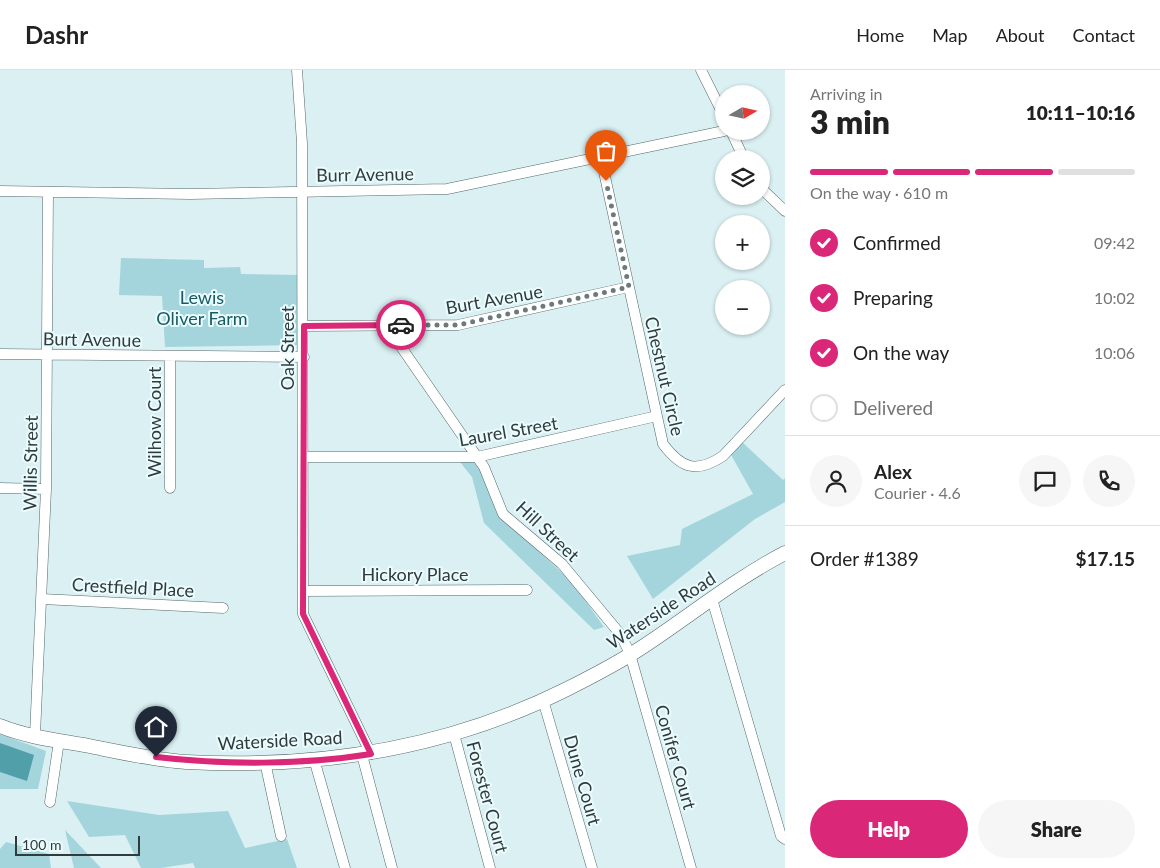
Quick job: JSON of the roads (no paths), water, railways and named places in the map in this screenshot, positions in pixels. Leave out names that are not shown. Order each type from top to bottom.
[{"type":"main road","name":"Waterside Road","points":[[0,726],[59,740],[183,762],[265,762],[314,759],[367,754],[422,744],[495,722],[543,700],[630,654],[785,553]]},
{"type":"street","name":"Oak Street","points":[[297,70],[302,144],[304,326],[303,614],[367,754],[392,868]]},
{"type":"street","points":[[701,70],[715,98]]},
{"type":"street","name":"Burr Avenue","points":[[0,191],[190,194],[447,189],[601,158],[715,132]]},
{"type":"street","name":"Chestnut Circle","points":[[601,158],[663,444],[673,458],[686,465],[699,466],[712,463],[723,456],[785,390]]},
{"type":"street","name":"Willis Street","points":[[35,735],[46,489],[48,192]]},
{"type":"street","points":[[770,197],[785,211]]},
{"type":"street","name":"Burt Avenue","points":[[304,326],[458,325],[629,287]]},
{"type":"street","name":"Hill Street","points":[[386,325],[484,467],[503,514],[562,564],[621,635],[630,654]]},
{"type":"street","name":"Burt Avenue","points":[[0,354],[304,357]]},
{"type":"street","name":"Wilhow Court","points":[[170,356],[170,488]]},
{"type":"street","name":"Laurel Street","points":[[303,457],[476,457],[657,416]]},
{"type":"street","points":[[0,488],[46,489]]},
{"type":"street","name":"Hickory Place","points":[[303,591],[527,590]]},
{"type":"street","name":"Crestfield Place","points":[[42,599],[223,608]]},
{"type":"street","points":[[712,599],[781,836],[785,839]]},
{"type":"street","name":"Conifer Court","points":[[630,654],[691,868]]},
{"type":"street","name":"Dune Court","points":[[543,700],[592,868]]},
{"type":"street","name":"Forester Court","points":[[454,734],[490,868]]},
{"type":"street","points":[[50,802],[59,740]]},
{"type":"street","points":[[314,759],[345,868]]},
{"type":"street","points":[[265,762],[281,836]]},
{"type":"park label","name":"Lewis Oliver Farm","points":[[202,307]]}]
